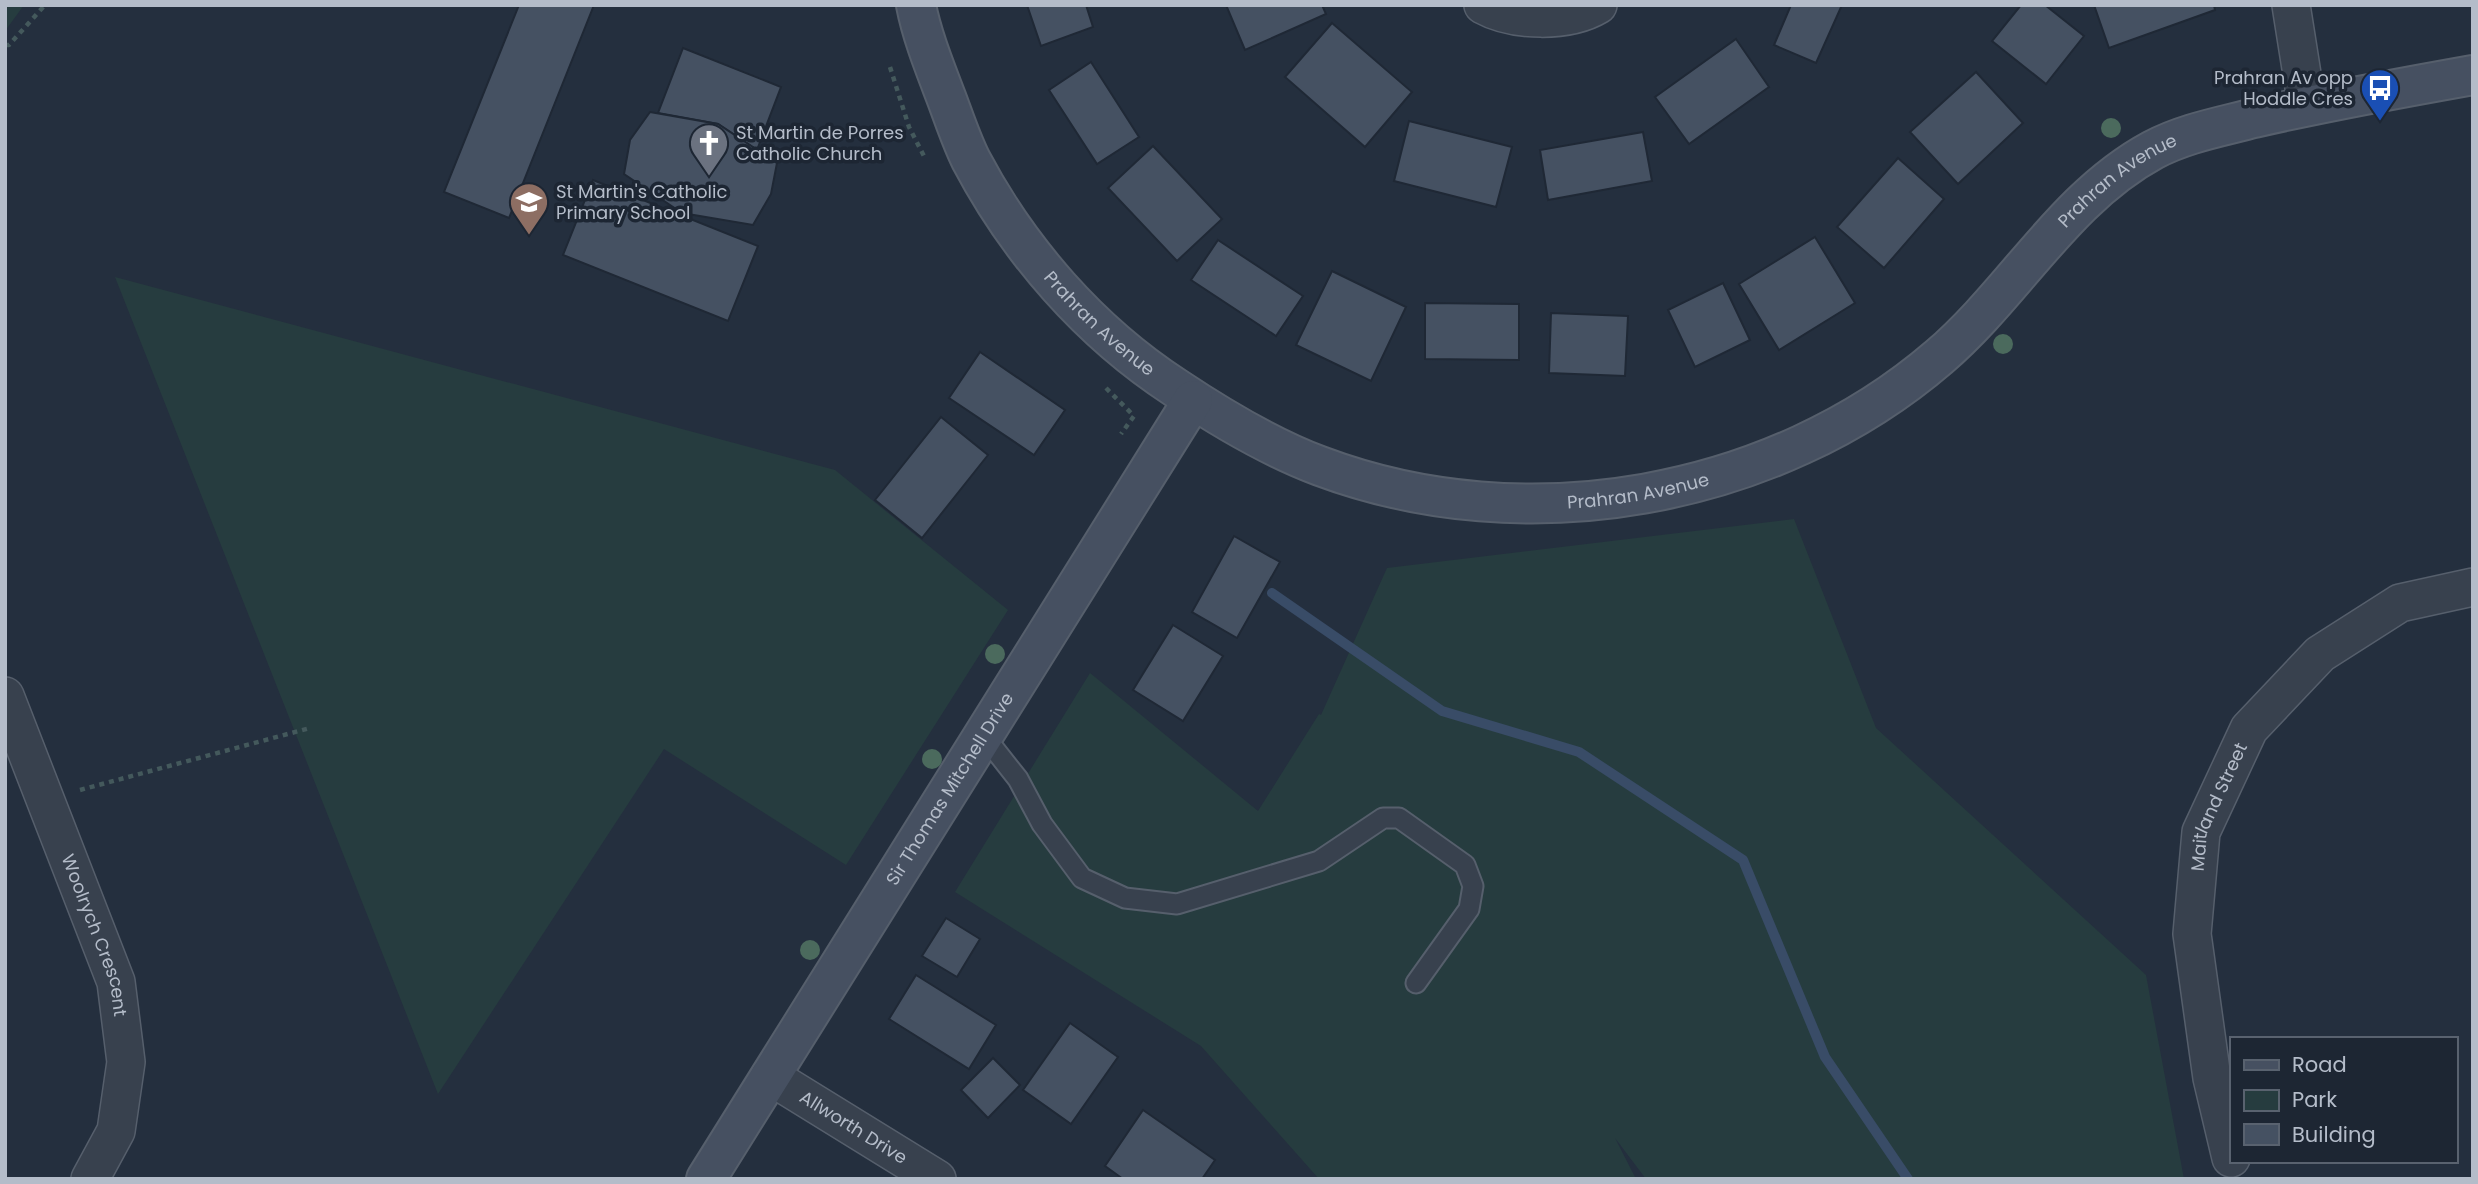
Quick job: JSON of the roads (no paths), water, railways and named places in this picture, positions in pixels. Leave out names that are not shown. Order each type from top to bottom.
[{"type":"street","name":"Prahran Avenue","points":[[916,5],[935,69],[970,158],[1017,234],[1065,294],[1132,359],[1253,436],[1322,467],[1395,488],[1479,502],[1567,503],[1681,488],[1766,462],[1849,423],[1933,362],[1978,324],[2087,197],[2155,149],[2192,133],[2307,106],[2473,75]]},
{"type":"street","points":[[1483,5],[1493,11],[1543,19],[1598,5]]},
{"type":"street","points":[[2291,5],[2307,106]]},
{"type":"street","name":"Sir Thomas Mitchell Drive","points":[[706,1179],[1193,400]]},
{"type":"street","name":"Maitland Street","points":[[2230,1151],[2212,1078],[2192,934],[2201,831],[2249,729],[2320,654],[2400,603],[2473,587]]},
{"type":"street","name":"Woolrych Crescent","points":[[5,696],[14,746],[45,799],[116,982],[126,1062],[116,1131],[90,1179]]},
{"type":"street","name":"Allworth Drive","points":[[770,1076],[937,1179]]},
{"type":"lane","points":[[984,736],[1018,779],[1042,824],[1082,878],[1125,898],[1177,904],[1319,862],[1383,818],[1399,818],[1465,865],[1473,886],[1469,909],[1416,983]]},
{"type":"waterway","points":[[1272,593],[1442,711],[1579,752],[1743,860],[1825,1057],[1908,1179]]},
{"type":"place","name":"Prahran Av opp Hoddle Cres","points":[[2380,122]]},
{"type":"place","name":"St Martin de Porres Catholic Church","points":[[709,177]]},
{"type":"place","name":"St Martin's Catholic Primary School","points":[[529,236]]}]
